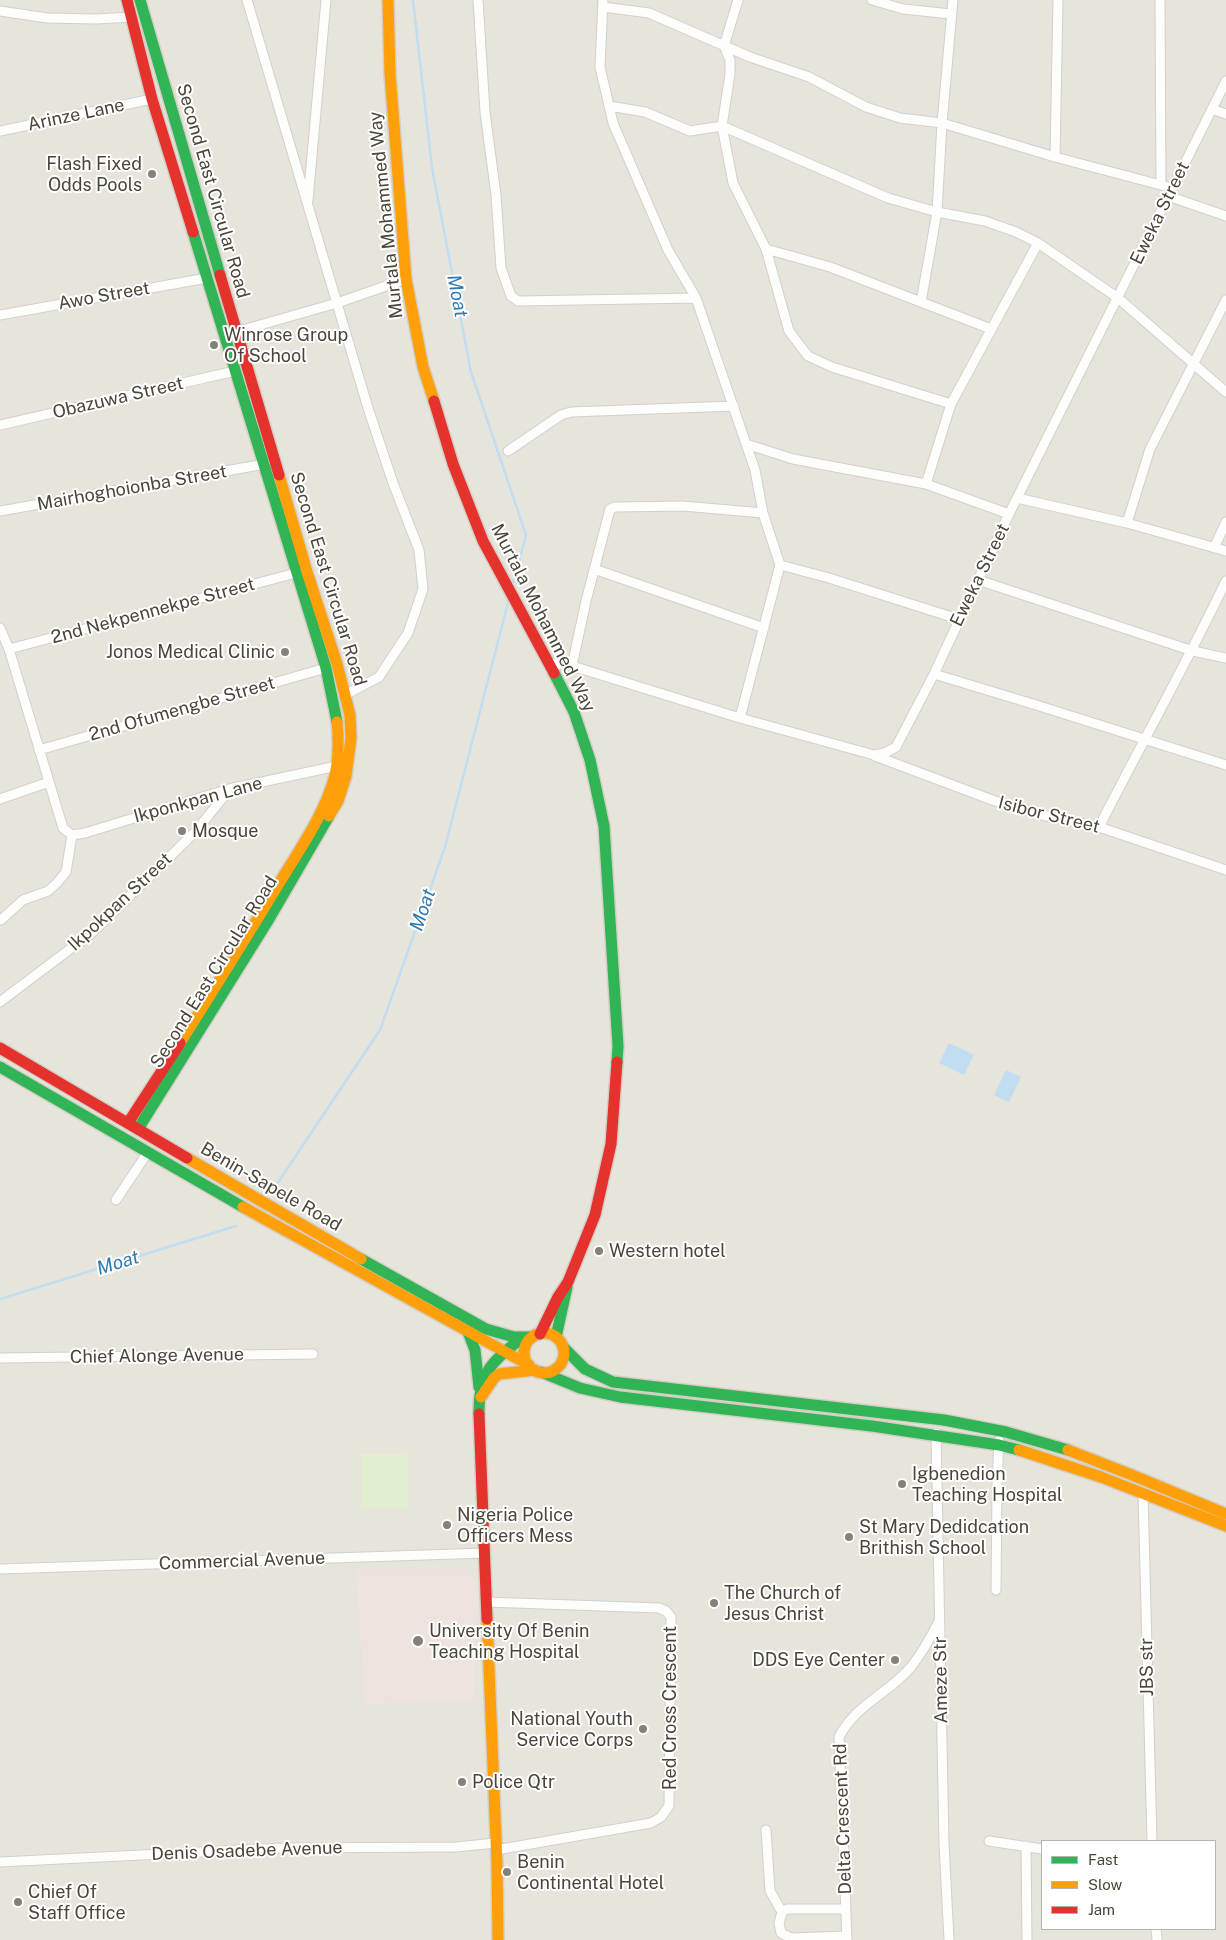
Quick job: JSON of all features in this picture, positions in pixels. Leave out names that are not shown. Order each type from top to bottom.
[{"type":"main road","name":"Second East Circular Road","points":[[127,0],[152,99],[326,668],[339,739],[337,766],[329,794],[298,852],[133,1126]]},
{"type":"main road","name":"Second East Circular Road","points":[[133,1126],[269,919],[338,801],[346,776],[351,738],[350,716],[345,695],[140,0]]},
{"type":"main road","name":"Murtala Mohammed Way","points":[[388,0],[390,74],[406,279],[423,367],[453,464],[483,541],[549,663],[578,724],[590,760],[603,818],[618,1046],[617,1078],[610,1144],[595,1215],[568,1282]]},
{"type":"main road","name":"Benin-Sapele Road","points":[[0,1048],[292,1220],[486,1329],[509,1338],[531,1337]]},
{"type":"main road","name":"Benin-Sapele Road","points":[[0,1067],[292,1235],[566,1385],[584,1391],[620,1397],[936,1435],[999,1445],[1059,1463],[1143,1493],[1226,1526]]},
{"type":"main road","points":[[535,1369],[526,1360],[525,1348],[568,1282]]},
{"type":"main road","points":[[556,1337],[568,1282]]},
{"type":"main road","points":[[468,1332],[475,1350],[479,1387],[478,1402],[498,1940]]},
{"type":"main road","points":[[479,1387],[484,1374],[503,1352],[531,1337],[551,1334],[556,1337],[583,1369],[595,1376],[614,1382],[786,1402],[860,1408],[978,1426],[1035,1440],[1102,1463],[1226,1514]]},
{"type":"main road","points":[[478,1402],[494,1378],[499,1374],[535,1369],[554,1370],[559,1366],[564,1354],[563,1347]]},
{"type":"street","points":[[247,0],[368,408],[393,483],[419,550],[423,589],[408,632],[379,677],[345,695]]},
{"type":"street","points":[[308,205],[326,0]]},
{"type":"street","points":[[478,0],[485,112],[496,195],[501,268],[511,296],[518,301],[696,298]]},
{"type":"street","points":[[738,0],[724,46],[730,60],[730,74],[722,126],[733,183],[766,249],[789,331],[808,356],[832,367],[951,404]]},
{"type":"street","points":[[872,0],[903,10],[951,14]]},
{"type":"street","points":[[921,302],[937,212],[942,123],[953,0]]},
{"type":"street","points":[[1055,158],[1058,0]]},
{"type":"street","points":[[1160,0],[1161,185]]},
{"type":"street","points":[[740,718],[780,564],[763,513],[755,470],[696,298],[668,250],[613,123],[600,67],[603,4],[649,13],[724,46],[809,77],[866,107],[900,118],[942,123],[1055,158],[1161,185],[1170,192],[1226,216]]},
{"type":"street","points":[[0,11],[47,18],[96,19],[132,17]]},
{"type":"street","name":"Eweka Street","points":[[874,755],[885,753],[896,746],[934,674],[958,619],[1009,514],[1226,81]]},
{"type":"street","name":"Arinze Lane","points":[[0,131],[152,99]]},
{"type":"street","points":[[609,106],[645,112],[690,131],[722,126],[888,198],[937,212],[974,218],[1003,226],[1038,243],[1118,298],[1226,392]]},
{"type":"street","points":[[1212,109],[1226,114]]},
{"type":"street","points":[[926,484],[951,404],[1038,243]]},
{"type":"street","points":[[766,249],[830,267],[991,329]]},
{"type":"street","name":"Awo Street","points":[[0,315],[207,278]]},
{"type":"street","points":[[224,335],[337,303],[406,279]]},
{"type":"street","points":[[1126,524],[1150,449],[1226,300]]},
{"type":"street","name":"Obazuwa Street","points":[[0,425],[235,371]]},
{"type":"street","points":[[508,451],[561,415],[571,412],[734,406]]},
{"type":"street","points":[[746,444],[793,459],[926,484],[1009,514]]},
{"type":"street","name":"Mairhoghoionba Street","points":[[0,511],[265,464]]},
{"type":"street","points":[[1017,498],[1126,524],[1226,551]]},
{"type":"street","points":[[572,666],[607,517],[612,508],[683,506],[763,513]]},
{"type":"street","points":[[1214,548],[1226,522]]},
{"type":"street","points":[[780,564],[958,619]]},
{"type":"street","points":[[594,569],[764,628]]},
{"type":"street","name":"2nd Nekpennekpe Street","points":[[9,649],[296,573]]},
{"type":"street","points":[[978,580],[1193,651],[1226,658]]},
{"type":"street","points":[[1099,827],[1144,739],[1193,651],[1226,581]]},
{"type":"street","points":[[0,628],[9,649],[63,828],[72,835],[66,872],[58,883],[48,891],[24,900],[1,920]]},
{"type":"street","points":[[549,663],[572,666],[740,718],[874,755]]},
{"type":"street","name":"2nd Ofumengbe Street","points":[[39,750],[326,668]]},
{"type":"street","points":[[934,674],[1226,765]]},
{"type":"street","name":"Isibor Street","points":[[874,755],[995,801],[1042,815],[1099,827],[1226,870]]},
{"type":"street","name":"Ikponkpan Lane","points":[[72,835],[85,833],[229,789],[337,766]]},
{"type":"street","points":[[0,798],[49,782]]},
{"type":"street","name":"Ikpokpan Street","points":[[0,1002],[94,931],[196,831],[229,789]]},
{"type":"street","points":[[116,1200],[148,1152]]},
{"type":"street","name":"Chief Alonge Avenue","points":[[0,1358],[313,1354]]},
{"type":"street","name":"Ameze Str","points":[[937,1420],[944,1844],[949,1940]]},
{"type":"street","points":[[996,1590],[997,1484],[1000,1431]]},
{"type":"street","name":"JBS str","points":[[1143,1493],[1152,1840]]},
{"type":"street","name":"Commercial Avenue","points":[[0,1569],[485,1553]]},
{"type":"street","name":"Red Cross Crescent","points":[[486,1602],[659,1608],[666,1611],[671,1617],[669,1806],[661,1817],[651,1823],[495,1846]]},
{"type":"street","name":"Delta Crescent Rd","points":[[847,1938],[839,1737],[844,1727],[856,1713],[910,1667],[927,1644],[940,1618]]},
{"type":"street","points":[[766,1830],[770,1891],[784,1911]]},
{"type":"street","points":[[989,1841],[1041,1849]]},
{"type":"street","name":"Denis Osadebe Avenue","points":[[0,1862],[283,1848],[495,1846]]},
{"type":"street","points":[[1026,1846],[1028,1940]]},
{"type":"street","points":[[784,1911],[846,1909]]},
{"type":"street","points":[[784,1911],[779,1923],[781,1933],[785,1936],[791,1938],[847,1938]]},
{"type":"shaded area","points":[[0,0],[1226,0],[1226,1940],[0,1940]]},
{"type":"shaded area","name":"University Of Benin Teaching Hospital","points":[[356,1569],[462,1569],[476,1583],[474,1699],[365,1704]]},
{"type":"green space","points":[[408,1453],[408,1508],[361,1508],[361,1454]]},
{"type":"water","points":[[949,1043],[974,1055],[964,1075],[939,1063]]},
{"type":"water","points":[[1006,1070],[1021,1077],[1009,1102],[994,1095]]},
{"type":"waterway","name":"Moat","points":[[413,0],[432,168],[471,372],[526,535],[513,584]]},
{"type":"waterway","name":"Moat","points":[[266,1192],[275,1187],[380,1030],[445,847],[509,599]]},
{"type":"waterway","name":"Moat","points":[[0,1299],[236,1226]]},
{"type":"traffic: fast","points":[[140,0],[220,275]]},
{"type":"traffic: fast","points":[[193,232],[326,668],[337,722]]},
{"type":"traffic: fast","points":[[554,673],[574,712],[590,760],[604,826],[618,1046],[617,1062]]},
{"type":"traffic: fast","points":[[138,1129],[269,919],[329,816]]},
{"type":"traffic: fast","points":[[0,1067],[243,1207]]},
{"type":"traffic: fast","points":[[361,1259],[486,1329],[514,1337],[532,1337]]},
{"type":"traffic: fast","points":[[556,1337],[567,1287]]},
{"type":"traffic: fast","points":[[468,1332],[475,1350],[479,1387]]},
{"type":"traffic: fast","points":[[479,1414],[481,1389],[488,1370],[494,1362],[521,1339]]},
{"type":"traffic: fast","points":[[563,1347],[585,1369],[613,1382],[944,1420],[1006,1432],[1068,1450]]},
{"type":"traffic: fast","points":[[541,1372],[580,1388],[620,1397],[872,1426],[999,1445],[1019,1450]]},
{"type":"traffic: slow","points":[[388,0],[390,74],[406,279],[423,367],[434,401]]},
{"type":"traffic: slow","points":[[279,475],[307,572],[337,664],[350,715],[351,738],[346,776],[338,801],[329,816]]},
{"type":"traffic: slow","points":[[180,1043],[312,830],[330,792],[336,772],[338,750],[337,722]]},
{"type":"traffic: slow","points":[[187,1158],[361,1259]]},
{"type":"traffic: slow","points":[[243,1207],[529,1365]]},
{"type":"traffic: slow","points":[[544,1333],[558,1339],[564,1353],[558,1367],[544,1373],[530,1367],[524,1353],[530,1339],[544,1333]]},
{"type":"traffic: slow","points":[[481,1397],[499,1374],[535,1370]]},
{"type":"traffic: slow","points":[[1019,1450],[1101,1477],[1226,1526]]},
{"type":"traffic: slow","points":[[1068,1450],[1226,1514]]},
{"type":"traffic: slow","points":[[487,1619],[497,1864],[498,1940]]},
{"type":"traffic: jam","points":[[127,0],[152,99],[193,232]]},
{"type":"traffic: jam","points":[[220,275],[279,475]]},
{"type":"traffic: jam","points":[[434,401],[453,464],[483,541],[554,673]]},
{"type":"traffic: jam","points":[[128,1123],[180,1043]]},
{"type":"traffic: jam","points":[[0,1048],[187,1158]]},
{"type":"traffic: jam","points":[[540,1334],[558,1297],[568,1282],[595,1215],[611,1144],[617,1062]]},
{"type":"traffic: jam","points":[[479,1414],[487,1619]]},
{"type":"place","name":"Flash Fixed Odds Pools","points":[[152,174]]},
{"type":"place","name":"Winrose Group Of School","points":[[214,345]]},
{"type":"place","name":"Jonos Medical Clinic","points":[[285,652]]},
{"type":"place","name":"Mosque","points":[[182,831]]},
{"type":"place","name":"Western hotel","points":[[599,1251]]},
{"type":"place","name":"Igbenedion Teaching Hospital","points":[[902,1484]]},
{"type":"place","name":"Nigeria Police Officers Mess","points":[[447,1525]]},
{"type":"place","name":"St Mary Dedidcation Brithish School","points":[[849,1537]]},
{"type":"place","name":"The Church of Jesus Christ","points":[[714,1603]]},
{"type":"place","name":"University Of Benin Teaching Hospital","points":[[418,1641]]},
{"type":"place","name":"DDS Eye Center","points":[[895,1660]]},
{"type":"place","name":"National Youth Service Corps","points":[[643,1729]]},
{"type":"place","name":"Police Qtr","points":[[462,1782]]},
{"type":"place","name":"Benin Continental Hotel","points":[[507,1872]]},
{"type":"place","name":"Chief Of Staff Office","points":[[18,1902]]}]
